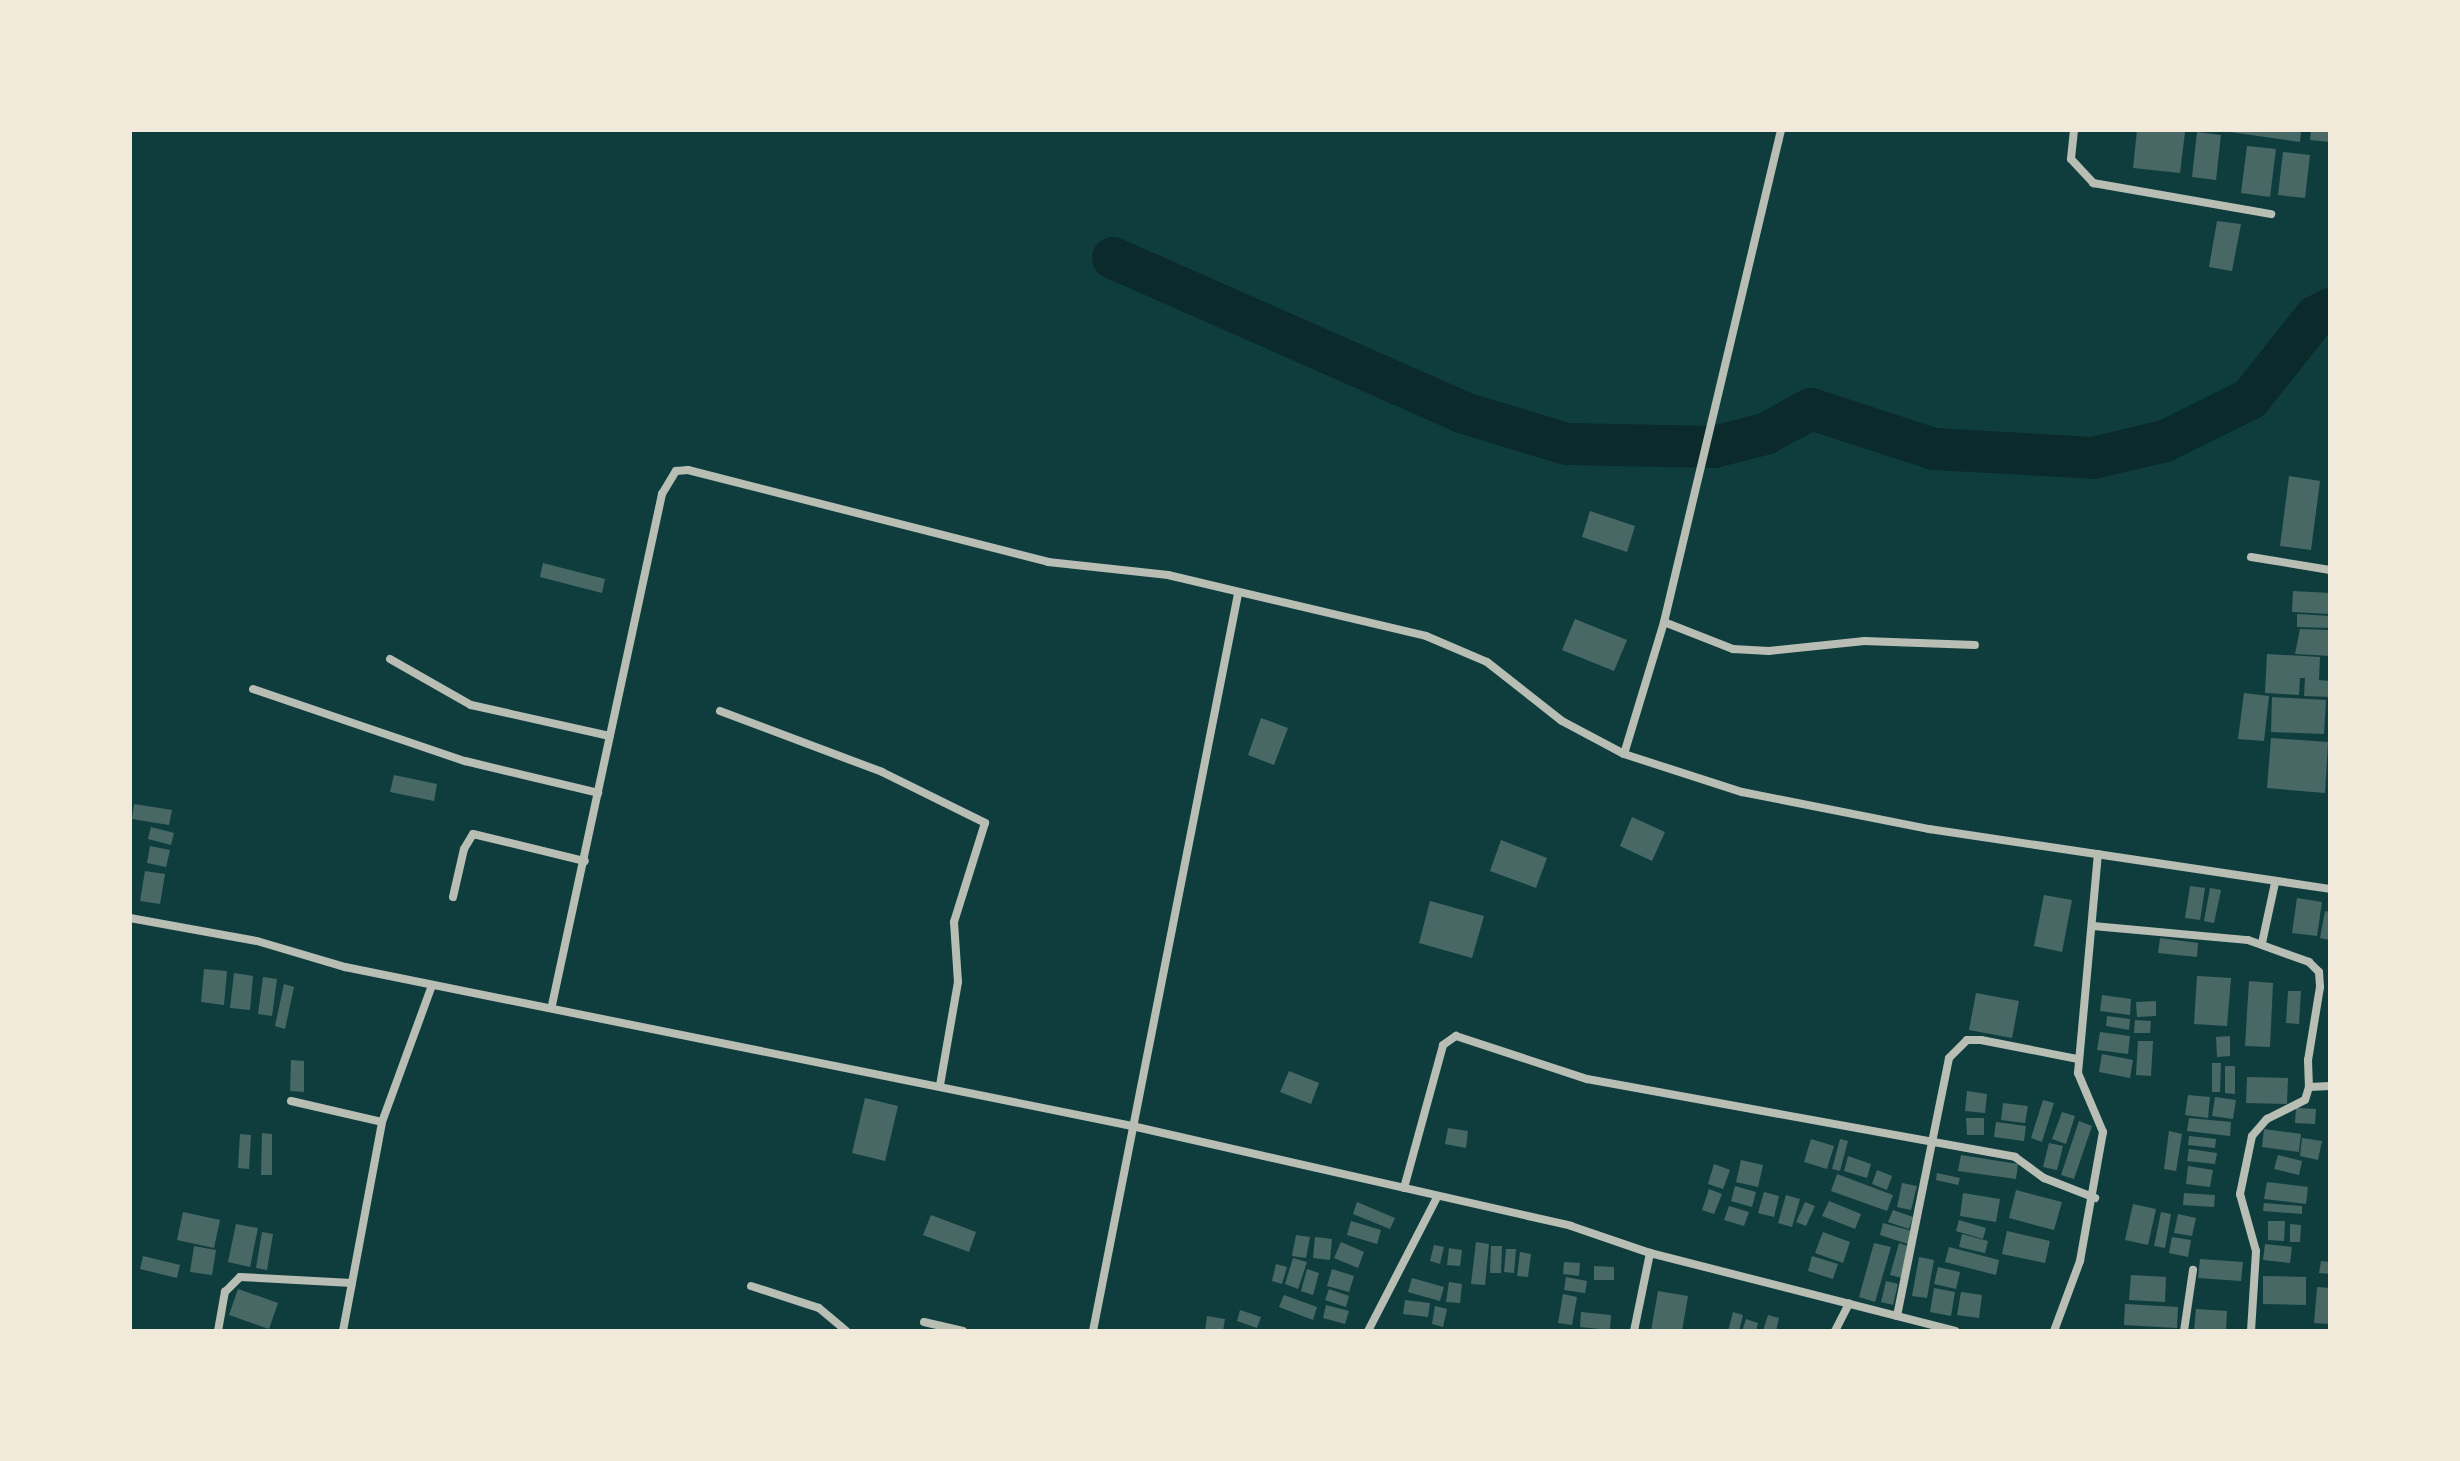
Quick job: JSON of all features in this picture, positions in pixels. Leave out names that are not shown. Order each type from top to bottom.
[{"type":"street","points":[[1624,754],[1664,622],[1781,130]]},
{"type":"street","points":[[2074,130],[2071,159],[2093,183],[2271,214]]},
{"type":"street","points":[[552,1005],[662,494],[676,471],[701,473],[1048,562],[1168,575],[1426,636],[1487,662],[1562,721],[1624,754],[1742,792],[1929,829],[2330,889]]},
{"type":"street","points":[[2251,557],[2330,570]]},
{"type":"street","points":[[1093,1331],[1238,594]]},
{"type":"street","points":[[1664,622],[1733,649],[1769,651],[1864,641],[1975,645]]},
{"type":"street","points":[[390,659],[471,705],[610,736]]},
{"type":"street","points":[[253,689],[465,761],[598,793]]},
{"type":"street","points":[[720,711],[882,772],[985,823],[954,922],[958,982],[940,1085]]},
{"type":"street","points":[[453,897],[464,849],[473,834],[585,861]]},
{"type":"street","points":[[2054,1331],[2080,1261],[2095,1198],[2103,1132],[2078,1073],[2098,854]]},
{"type":"street","points":[[2262,943],[2275,883]]},
{"type":"street","points":[[130,918],[257,941],[345,967],[552,1005],[1132,1126],[1404,1188],[1436,1199],[1571,1226],[1650,1253],[1955,1331]]},
{"type":"street","points":[[2093,926],[2215,934],[2262,943],[2309,962],[2319,972],[2309,1087],[2305,1100],[2267,1119],[2252,1136],[2240,1194],[2256,1251],[2251,1331]]},
{"type":"street","points":[[343,1331],[382,1122],[432,985]]},
{"type":"street","points":[[1404,1188],[1443,1045],[1456,1036],[1587,1079],[2015,1157],[2044,1178],[2095,1198]]},
{"type":"street","points":[[1897,1316],[1949,1058],[1967,1040],[2078,1059]]},
{"type":"street","points":[[2309,1087],[2330,1086]]},
{"type":"street","points":[[291,1101],[382,1122]]},
{"type":"street","points":[[1368,1331],[1436,1199]]},
{"type":"street","points":[[1634,1331],[1650,1253]]},
{"type":"street","points":[[2184,1331],[2193,1270]]},
{"type":"street","points":[[218,1331],[225,1292],[240,1277],[352,1283]]},
{"type":"street","points":[[751,1286],[819,1308],[846,1331]]},
{"type":"street","points":[[1835,1331],[1849,1303]]},
{"type":"street","points":[[924,1322],[963,1331]]},
{"type":"building","points":[[2137,130],[2185,132],[2180,173],[2133,168]]},
{"type":"building","points":[[2216,130],[2301,130],[2300,142]]},
{"type":"building","points":[[2311,130],[2330,130],[2330,142],[2310,140]]},
{"type":"building","points":[[2197,132],[2221,135],[2216,180],[2192,177]]},
{"type":"building","points":[[2247,146],[2276,149],[2270,197],[2241,193]]},
{"type":"building","points":[[2283,152],[2310,155],[2305,198],[2278,195]]},
{"type":"building","points":[[2217,221],[2241,224],[2232,271],[2209,267]]},
{"type":"building","points":[[2289,476],[2320,481],[2311,550],[2280,546]]},
{"type":"building","points":[[1590,511],[1635,526],[1627,552],[1582,537]]},
{"type":"building","points":[[543,563],[605,579],[602,593],[540,577]]},
{"type":"building","points":[[2293,591],[2330,593],[2330,614],[2292,612]]},
{"type":"building","points":[[2297,614],[2330,616],[2330,628],[2297,627]]},
{"type":"building","points":[[1575,619],[1627,640],[1614,671],[1562,650]]},
{"type":"building","points":[[2300,629],[2330,630],[2330,656],[2295,654]]},
{"type":"building","points":[[2267,654],[2320,657],[2319,680],[2330,681],[2330,697],[2304,696],[2305,678],[2300,678],[2299,695],[2265,693]]},
{"type":"building","points":[[2244,693],[2269,696],[2264,741],[2238,739]]},
{"type":"building","points":[[2272,697],[2326,700],[2324,734],[2271,732]]},
{"type":"building","points":[[1261,718],[1288,728],[1274,765],[1248,755]]},
{"type":"building","points":[[2271,738],[2328,742],[2325,793],[2267,788]]},
{"type":"building","points":[[394,775],[437,784],[434,801],[390,792]]},
{"type":"building","points":[[134,804],[172,810],[169,825],[132,819]]},
{"type":"building","points":[[1632,817],[1665,832],[1652,861],[1620,846]]},
{"type":"building","points":[[151,827],[174,833],[171,845],[148,839]]},
{"type":"building","points":[[1501,840],[1547,858],[1536,888],[1490,871]]},
{"type":"building","points":[[150,846],[170,850],[166,867],[147,863]]},
{"type":"building","points":[[145,871],[165,874],[160,904],[140,901]]},
{"type":"building","points":[[2190,886],[2205,888],[2200,920],[2185,918]]},
{"type":"building","points":[[2210,888],[2221,890],[2214,923],[2204,921]]},
{"type":"building","points":[[2044,895],[2072,900],[2062,952],[2034,946]]},
{"type":"building","points":[[2297,898],[2322,902],[2317,936],[2292,933]]},
{"type":"building","points":[[1430,901],[1484,916],[1472,958],[1419,943]]},
{"type":"building","points":[[2325,911],[2330,912],[2330,940],[2320,938]]},
{"type":"building","points":[[2160,938],[2198,943],[2197,957],[2158,953]]},
{"type":"building","points":[[204,969],[227,971],[224,1005],[201,1002]]},
{"type":"building","points":[[234,973],[253,976],[250,1010],[230,1008]]},
{"type":"building","points":[[2197,976],[2231,978],[2227,1026],[2194,1024]]},
{"type":"building","points":[[263,977],[277,979],[272,1016],[258,1014]]},
{"type":"building","points":[[2249,981],[2273,983],[2270,1047],[2245,1046]]},
{"type":"building","points":[[284,984],[294,987],[285,1029],[275,1026]]},
{"type":"building","points":[[2288,991],[2301,991],[2299,1024],[2286,1023]]},
{"type":"building","points":[[1976,993],[2019,1001],[2012,1038],[1969,1030]]},
{"type":"building","points":[[2102,995],[2131,999],[2130,1015],[2100,1011]]},
{"type":"building","points":[[2156,1001],[2156,1016],[2137,1017],[2136,1002]]},
{"type":"building","points":[[2107,1016],[2130,1019],[2129,1030],[2106,1026]]},
{"type":"building","points":[[2135,1020],[2151,1021],[2150,1033],[2134,1033]]},
{"type":"building","points":[[2100,1032],[2130,1036],[2128,1054],[2097,1050]]},
{"type":"building","points":[[2230,1036],[2230,1056],[2217,1057],[2216,1037]]},
{"type":"building","points":[[2138,1041],[2153,1041],[2151,1076],[2136,1075]]},
{"type":"building","points":[[2102,1054],[2133,1060],[2130,1078],[2099,1072]]},
{"type":"building","points":[[291,1060],[304,1061],[304,1092],[290,1091]]},
{"type":"building","points":[[2212,1063],[2221,1063],[2220,1092],[2212,1092]]},
{"type":"building","points":[[2225,1066],[2235,1066],[2235,1094],[2225,1093]]},
{"type":"building","points":[[1289,1071],[1319,1083],[1311,1104],[1280,1092]]},
{"type":"building","points":[[2247,1077],[2288,1078],[2287,1104],[2246,1103]]},
{"type":"building","points":[[1967,1091],[1987,1094],[1985,1113],[1965,1111]]},
{"type":"building","points":[[2188,1095],[2210,1097],[2208,1118],[2185,1115]]},
{"type":"building","points":[[2215,1097],[2236,1100],[2233,1119],[2212,1116]]},
{"type":"building","points":[[865,1098],[898,1106],[885,1161],[852,1153]]},
{"type":"building","points":[[2043,1100],[2054,1103],[2042,1142],[2031,1138]]},
{"type":"building","points":[[2003,1103],[2028,1106],[2025,1123],[2001,1120]]},
{"type":"building","points":[[2296,1108],[2316,1109],[2315,1124],[2295,1123]]},
{"type":"building","points":[[2062,1112],[2075,1116],[2066,1144],[2052,1139]]},
{"type":"building","points":[[1966,1118],[1984,1118],[1984,1135],[1967,1135]]},
{"type":"building","points":[[2189,1118],[2231,1122],[2230,1136],[2187,1131]]},
{"type":"building","points":[[2079,1121],[2092,1126],[2074,1179],[2061,1175]]},
{"type":"building","points":[[1996,1122],[2026,1126],[2024,1141],[1994,1137]]},
{"type":"building","points":[[1448,1128],[1468,1131],[1466,1148],[1445,1144]]},
{"type":"building","points":[[2264,1129],[2301,1134],[2299,1152],[2262,1147]]},
{"type":"building","points":[[2169,1131],[2182,1134],[2176,1171],[2164,1169]]},
{"type":"building","points":[[262,1133],[272,1134],[272,1175],[261,1175]]},
{"type":"building","points":[[240,1134],[251,1135],[249,1169],[238,1168]]},
{"type":"building","points":[[2189,1136],[2216,1139],[2215,1148],[2188,1145]]},
{"type":"building","points":[[2302,1138],[2322,1141],[2318,1160],[2300,1156]]},
{"type":"building","points":[[1811,1139],[1834,1146],[1827,1169],[1804,1162]]},
{"type":"building","points":[[1840,1139],[1848,1141],[1840,1171],[1832,1169]]},
{"type":"building","points":[[2049,1143],[2063,1146],[2057,1170],[2043,1167]]},
{"type":"building","points":[[2189,1149],[2217,1153],[2215,1164],[2187,1161]]},
{"type":"building","points":[[1961,1155],[2018,1164],[2016,1179],[1958,1171]]},
{"type":"building","points":[[2278,1155],[2302,1161],[2299,1175],[2274,1169]]},
{"type":"building","points":[[1848,1156],[1871,1164],[1867,1178],[1844,1171]]},
{"type":"building","points":[[1741,1160],[1763,1165],[1758,1187],[1736,1182]]},
{"type":"building","points":[[1714,1164],[1730,1170],[1723,1189],[1708,1184]]},
{"type":"building","points":[[2188,1166],[2213,1170],[2210,1187],[2186,1184]]},
{"type":"building","points":[[1877,1170],[1892,1176],[1887,1190],[1872,1184]]},
{"type":"building","points":[[1937,1173],[1960,1178],[1958,1185],[1936,1180]]},
{"type":"building","points":[[1837,1174],[1893,1195],[1887,1211],[1831,1191]]},
{"type":"building","points":[[2267,1182],[2308,1187],[2306,1204],[2264,1199]]},
{"type":"building","points":[[1902,1183],[1917,1186],[1911,1210],[1897,1207]]},
{"type":"building","points":[[1735,1186],[1756,1192],[1752,1207],[1731,1201]]},
{"type":"building","points":[[1709,1189],[1722,1194],[1714,1214],[1702,1210]]},
{"type":"building","points":[[2016,1190],[2062,1202],[2054,1230],[2009,1218]]},
{"type":"building","points":[[1764,1192],[1779,1196],[1774,1217],[1758,1213]]},
{"type":"building","points":[[1963,1193],[2000,1199],[1996,1222],[1960,1216]]},
{"type":"building","points":[[2184,1193],[2215,1195],[2214,1207],[2183,1205]]},
{"type":"building","points":[[1786,1195],[1800,1199],[1792,1227],[1778,1223]]},
{"type":"building","points":[[1829,1201],[1861,1214],[1855,1229],[1822,1216]]},
{"type":"building","points":[[1357,1202],[1395,1218],[1390,1229],[1353,1214]]},
{"type":"building","points":[[1805,1202],[1815,1206],[1806,1226],[1796,1222]]},
{"type":"building","points":[[2264,1203],[2302,1206],[2302,1214],[2263,1211]]},
{"type":"building","points":[[2133,1204],[2156,1209],[2148,1245],[2125,1240]]},
{"type":"building","points":[[1729,1206],[1749,1212],[1744,1226],[1724,1220]]},
{"type":"building","points":[[1893,1210],[1913,1217],[1909,1229],[1888,1222]]},
{"type":"building","points":[[183,1212],[220,1220],[214,1248],[177,1240]]},
{"type":"building","points":[[2161,1212],[2171,1214],[2165,1248],[2154,1246]]},
{"type":"building","points":[[2178,1214],[2196,1218],[2192,1236],[2174,1233]]},
{"type":"building","points":[[931,1215],[976,1232],[969,1252],[923,1235]]},
{"type":"building","points":[[1959,1220],[1986,1228],[1983,1239],[1956,1231]]},
{"type":"building","points":[[1351,1221],[1381,1230],[1377,1244],[1347,1235]]},
{"type":"building","points":[[2268,1221],[2285,1221],[2284,1241],[2268,1240]]},
{"type":"building","points":[[1883,1223],[1912,1231],[1908,1244],[1880,1235]]},
{"type":"building","points":[[236,1224],[258,1228],[250,1267],[228,1262]]},
{"type":"building","points":[[2290,1224],[2301,1225],[2300,1242],[2290,1242]]},
{"type":"building","points":[[2007,1231],[2050,1241],[2045,1263],[2002,1254]]},
{"type":"building","points":[[262,1232],[273,1234],[267,1270],[256,1268]]},
{"type":"building","points":[[1823,1232],[1850,1242],[1843,1263],[1815,1253]]},
{"type":"building","points":[[1962,1234],[1988,1241],[1985,1253],[1959,1247]]},
{"type":"building","points":[[1296,1235],[1310,1237],[1306,1258],[1292,1256]]},
{"type":"building","points":[[1315,1237],[1332,1239],[1330,1260],[1313,1258]]},
{"type":"building","points":[[2172,1237],[2191,1240],[2188,1257],[2169,1253]]},
{"type":"building","points":[[1341,1242],[1364,1252],[1358,1268],[1334,1258]]},
{"type":"building","points":[[1476,1242],[1489,1244],[1485,1285],[1471,1284]]},
{"type":"building","points":[[1874,1243],[1891,1247],[1875,1302],[1859,1297]]},
{"type":"building","points":[[1899,1243],[1911,1247],[1902,1278],[1890,1275]]},
{"type":"building","points":[[2265,1244],[2292,1247],[2290,1263],[2263,1260]]},
{"type":"building","points":[[1434,1245],[1444,1247],[1440,1264],[1430,1261]]},
{"type":"building","points":[[194,1246],[216,1250],[212,1275],[190,1272]]},
{"type":"building","points":[[1491,1246],[1502,1246],[1501,1273],[1490,1273]]},
{"type":"building","points":[[1949,1247],[1999,1260],[1996,1275],[1945,1262]]},
{"type":"building","points":[[1449,1248],[1462,1250],[1460,1266],[1447,1265]]},
{"type":"building","points":[[1506,1249],[1516,1249],[1514,1273],[1504,1272]]},
{"type":"building","points":[[1520,1252],[1531,1254],[1528,1277],[1517,1276]]},
{"type":"building","points":[[143,1256],[180,1265],[177,1278],[140,1269]]},
{"type":"building","points":[[1812,1256],[1838,1264],[1833,1279],[1808,1271]]},
{"type":"building","points":[[1919,1257],[1934,1260],[1927,1298],[1912,1296]]},
{"type":"building","points":[[1293,1258],[1307,1262],[1298,1289],[1285,1284]]},
{"type":"building","points":[[2200,1259],[2243,1262],[2241,1281],[2198,1278]]},
{"type":"building","points":[[2321,1261],[2330,1262],[2330,1274],[2319,1273]]},
{"type":"building","points":[[1564,1262],[1580,1263],[1579,1276],[1563,1274]]},
{"type":"building","points":[[1276,1264],[1287,1267],[1282,1284],[1272,1281]]},
{"type":"building","points":[[1594,1266],[1614,1267],[1614,1280],[1594,1280]]},
{"type":"building","points":[[1938,1267],[1960,1272],[1956,1289],[1934,1284]]},
{"type":"building","points":[[1307,1269],[1319,1273],[1313,1295],[1301,1291]]},
{"type":"building","points":[[1332,1269],[1354,1276],[1349,1292],[1327,1286]]},
{"type":"building","points":[[2131,1275],[2166,1277],[2165,1302],[2129,1300]]},
{"type":"building","points":[[2263,1276],[2306,1277],[2306,1305],[2263,1304]]},
{"type":"building","points":[[1566,1277],[1587,1281],[1585,1293],[1564,1290]]},
{"type":"building","points":[[1412,1278],[1444,1287],[1440,1301],[1408,1292]]},
{"type":"building","points":[[1886,1281],[1898,1284],[1893,1305],[1881,1302]]},
{"type":"building","points":[[1449,1282],[1462,1284],[1460,1303],[1446,1302]]},
{"type":"building","points":[[2317,1287],[2330,1288],[2330,1324],[2314,1323]]},
{"type":"building","points":[[1934,1288],[1955,1292],[1951,1316],[1930,1312]]},
{"type":"building","points":[[238,1289],[278,1303],[269,1329],[229,1315]]},
{"type":"building","points":[[1329,1289],[1349,1296],[1346,1307],[1325,1300]]},
{"type":"building","points":[[1658,1291],[1688,1296],[1682,1331],[1651,1331]]},
{"type":"building","points":[[1961,1292],[1982,1295],[1979,1318],[1957,1315]]},
{"type":"building","points":[[1563,1294],[1577,1297],[1572,1325],[1558,1323]]},
{"type":"building","points":[[1284,1295],[1317,1307],[1313,1320],[1279,1307]]},
{"type":"building","points":[[1405,1300],[1430,1303],[1428,1317],[1403,1314]]},
{"type":"building","points":[[2125,1304],[2178,1307],[2177,1328],[2124,1325]]},
{"type":"building","points":[[1326,1305],[1349,1311],[1345,1324],[1323,1318]]},
{"type":"building","points":[[1435,1306],[1447,1309],[1443,1327],[1432,1324]]},
{"type":"building","points":[[2196,1309],[2227,1311],[2226,1331],[2194,1331]]},
{"type":"building","points":[[1240,1310],[1261,1317],[1257,1328],[1237,1321]]},
{"type":"building","points":[[1581,1312],[1611,1315],[1610,1330],[1580,1327]]},
{"type":"building","points":[[1733,1312],[1743,1315],[1739,1331],[1728,1331]]},
{"type":"building","points":[[1768,1315],[1779,1318],[1776,1331],[1763,1331]]},
{"type":"building","points":[[1207,1316],[1225,1319],[1223,1331],[1205,1331]]},
{"type":"building","points":[[1746,1319],[1758,1323],[1756,1331],[1742,1331]]},
{"type":"waterway","points":[[1113,258],[1464,413],[1567,444],[1714,447],[1765,434],[1811,409],[1934,449],[2093,458],[2165,441],[2250,399],[2315,317],[2330,309]]}]
